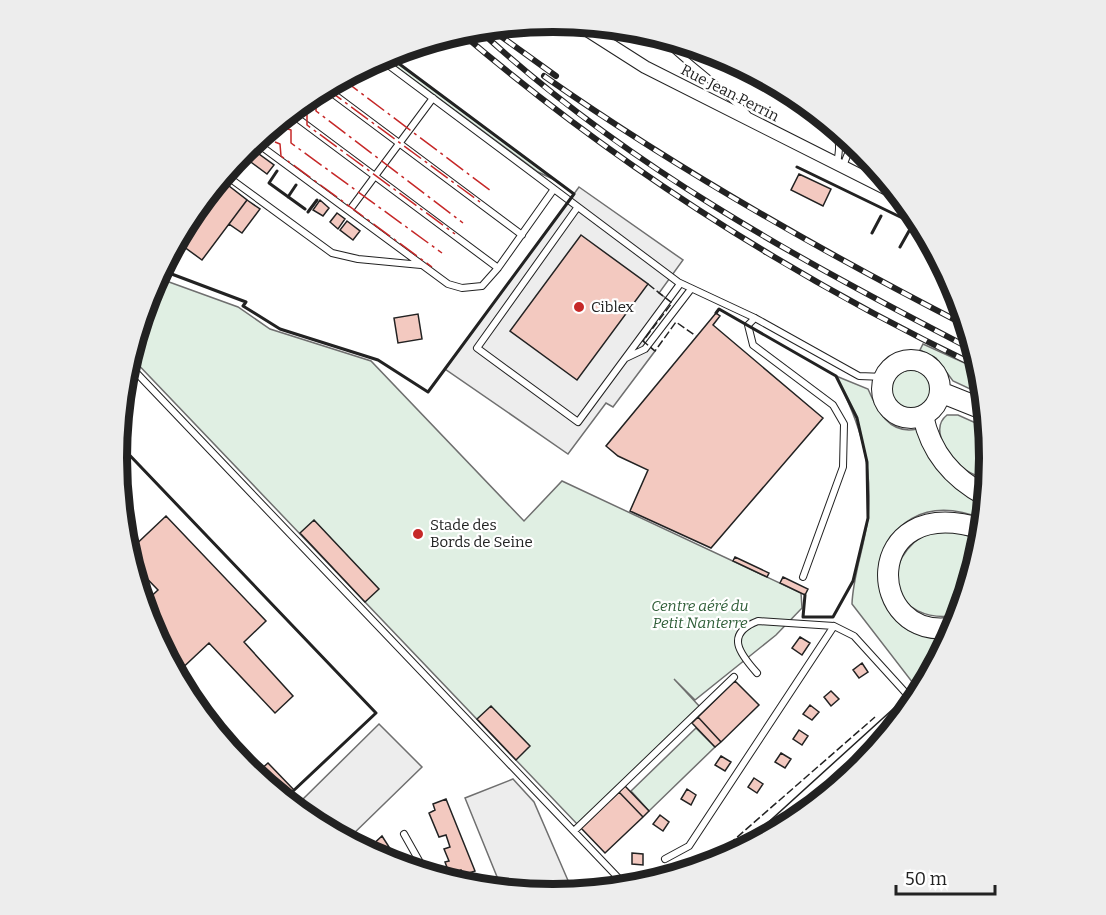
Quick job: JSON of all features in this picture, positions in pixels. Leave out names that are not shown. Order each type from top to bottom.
[{"type":"main road","points":[[919,361],[935,373],[940,392],[935,406],[923,416],[913,418],[894,412],[884,397],[885,377],[899,363],[919,361]]},
{"type":"main road","points":[[940,392],[975,406]]},
{"type":"main road","points":[[923,416],[936,454],[958,477],[977,490]]},
{"type":"main road","points":[[944,627],[926,626],[897,608],[888,585],[890,562],[893,552],[905,535],[927,523],[960,523],[973,527]]},
{"type":"main road","points":[[807,799],[868,744]]},
{"type":"street","name":"Rue Jean Perrin","points":[[592,33],[645,67],[880,185]]},
{"type":"lane","points":[[672,49],[687,64],[733,100],[753,121]]},
{"type":"lane","points":[[388,65],[680,284],[755,318],[859,376],[885,377]]},
{"type":"lane","points":[[332,93],[522,235]]},
{"type":"lane","points":[[349,211],[433,98]]},
{"type":"lane","points":[[297,118],[498,268]]},
{"type":"lane","points":[[840,165],[841,143]]},
{"type":"lane","points":[[262,147],[421,265],[448,284],[462,288],[482,286],[498,268],[554,189]]},
{"type":"lane","points":[[840,165],[848,150]]},
{"type":"lane","points":[[231,179],[332,253],[358,260],[421,265]]},
{"type":"lane","points":[[577,208],[477,348],[578,422],[680,284]]},
{"type":"lane","points":[[623,359],[645,349],[691,289]]},
{"type":"lane","points":[[755,318],[748,325],[753,345],[834,405],[844,424],[843,467],[803,577]]},
{"type":"lane","points":[[136,371],[619,878]]},
{"type":"lane","points":[[758,673],[741,655],[738,642],[740,632],[746,626],[758,621],[834,626],[854,636],[908,693]]},
{"type":"lane","points":[[665,859],[689,846],[834,626]]},
{"type":"lane","points":[[574,831],[734,677]]},
{"type":"lane","points":[[404,834],[420,862]]},
{"type":"green space","points":[[396,62],[555,180],[538,172],[392,63]]},
{"type":"green space","name":"Stade des Bords de Seine","points":[[165,281],[238,307],[270,329],[371,361],[524,521],[562,481],[801,593],[802,608],[776,635],[695,700],[674,679],[700,707],[578,825],[138,364],[159,294]]},
{"type":"green space","points":[[923,344],[969,365],[973,390],[953,381],[936,358],[920,350]]},
{"type":"green space","points":[[911,370],[925,376],[931,390],[925,404],[911,410],[897,404],[891,390],[897,376]]},
{"type":"green space","points":[[836,376],[868,389],[880,412],[892,425],[907,430],[917,429],[977,494],[974,517],[943,510],[912,518],[891,538],[881,564],[881,592],[893,616],[915,633],[940,636],[913,684],[852,604],[854,583],[868,518],[869,498],[863,444],[852,411]]},
{"type":"green space","points":[[947,415],[958,415],[977,424],[978,476],[966,470],[948,452],[941,436],[942,421]]},
{"type":"green space","points":[[933,530],[958,532],[972,537],[949,615],[936,616],[918,611],[905,601],[898,588],[897,573],[902,557],[914,542]]},
{"type":"green space","points":[[696,728],[715,747],[649,811],[631,791]]},
{"type":"shaded area","points":[[579,187],[683,260],[659,293],[670,301],[643,341],[655,351],[613,407],[606,403],[568,454],[445,369]]},
{"type":"shaded area","points":[[379,724],[422,767],[354,834],[301,801]]},
{"type":"shaded area","points":[[513,779],[534,802],[569,883],[498,880],[465,798]]},
{"type":"building","points":[[256,152],[274,165],[267,174],[248,160]]},
{"type":"building","points":[[799,174],[831,189],[823,206],[791,190]]},
{"type":"building","points":[[227,184],[247,200],[202,260],[183,246]]},
{"type":"building","points":[[247,200],[260,209],[242,233],[229,224]]},
{"type":"building","points":[[320,200],[329,208],[323,216],[313,210]]},
{"type":"building","points":[[337,213],[345,219],[338,229],[330,222]]},
{"type":"building","points":[[347,221],[360,231],[353,240],[340,230]]},
{"type":"building","name":"Ciblex","points":[[581,235],[648,284],[577,380],[510,331]]},
{"type":"building","points":[[716,313],[720,316],[713,325],[823,418],[711,548],[630,511],[648,470],[618,456],[606,446]]},
{"type":"building","points":[[418,314],[422,339],[398,343],[394,318]]},
{"type":"building","points":[[166,516],[266,621],[244,642],[293,696],[275,713],[209,643],[183,668],[159,621],[151,597],[158,590],[144,576],[136,545]]},
{"type":"building","points":[[314,520],[379,589],[365,602],[300,533]]},
{"type":"building","points":[[735,557],[769,573],[767,577],[733,561]]},
{"type":"building","points":[[783,577],[808,589],[805,595],[780,583]]},
{"type":"building","points":[[800,637],[810,643],[802,655],[792,648]]},
{"type":"building","points":[[862,663],[868,672],[859,678],[853,670]]},
{"type":"building","points":[[735,681],[759,705],[721,742],[698,717]]},
{"type":"building","points":[[831,691],[839,699],[831,706],[824,697]]},
{"type":"building","points":[[810,705],[819,712],[812,720],[803,714]]},
{"type":"building","points":[[491,706],[530,746],[516,760],[477,719]]},
{"type":"building","points":[[698,717],[721,742],[715,747],[692,723]]},
{"type":"building","points":[[799,730],[808,736],[802,745],[793,739]]},
{"type":"building","points":[[781,753],[791,759],[785,768],[775,762]]},
{"type":"building","points":[[721,756],[731,762],[725,771],[715,765]]},
{"type":"building","points":[[268,763],[294,790],[291,793],[262,768]]},
{"type":"building","points":[[754,778],[763,784],[757,793],[748,787]]},
{"type":"building","points":[[625,786],[649,811],[643,817],[619,792]]},
{"type":"building","points":[[687,789],[696,795],[691,805],[681,799]]},
{"type":"building","points":[[619,792],[643,817],[605,853],[581,828]]},
{"type":"building","points":[[446,799],[475,871],[466,874],[461,870],[456,872],[448,870],[445,862],[449,861],[444,849],[450,847],[446,835],[439,837],[429,813],[435,810],[433,804]]},
{"type":"building","points":[[660,815],[669,822],[663,831],[653,824]]},
{"type":"building","points":[[382,836],[392,852],[390,851],[374,844]]},
{"type":"building","points":[[632,853],[643,854],[643,865],[632,864]]},
{"type":"railway","points":[[499,35],[556,76]]},
{"type":"railway","points":[[487,37],[533,77],[652,166],[778,244],[963,345]]},
{"type":"railway","points":[[470,40],[581,129],[644,174],[709,216],[841,296],[968,361]]},
{"type":"railway","points":[[544,76],[698,177],[858,269],[956,320]]},
{"type":"fence","points":[[648,284],[672,303],[643,341],[655,351],[676,322],[696,336]]},
{"type":"fence","points":[[727,846],[875,717]]},
{"type":"wall","points":[[169,273],[246,302],[243,306],[280,329],[378,360],[428,392],[574,194],[396,62]]},
{"type":"wall","points":[[797,167],[906,220]]},
{"type":"wall","points":[[277,171],[269,183],[305,209]]},
{"type":"wall","points":[[288,197],[296,185]]},
{"type":"wall","points":[[308,212],[317,200]]},
{"type":"wall","points":[[872,233],[881,216]]},
{"type":"wall","points":[[900,247],[909,231]]},
{"type":"wall","points":[[716,313],[719,309],[836,376],[857,418],[867,462],[868,518],[853,581],[833,617],[803,617],[805,595]]},
{"type":"wall","points":[[127,453],[376,713],[291,793]]},
{"type":"power","points":[[349,84],[491,191]]},
{"type":"power","points":[[333,93],[480,202]]},
{"type":"power","points":[[316,103],[316,111],[463,223]]},
{"type":"power","points":[[304,112],[307,115],[307,125],[455,234]]},
{"type":"power","points":[[288,129],[291,130],[291,143],[442,253]]},
{"type":"power","points":[[275,142],[280,144],[281,156],[432,267]]},
{"type":"place","name":"Ciblex","points":[[579,307]]},
{"type":"place","name":"Stade des Bords de Seine","points":[[418,534]]},
{"type":"park label","name":"Centre aéré du Petit Nanterre","points":[[700,614]]}]
